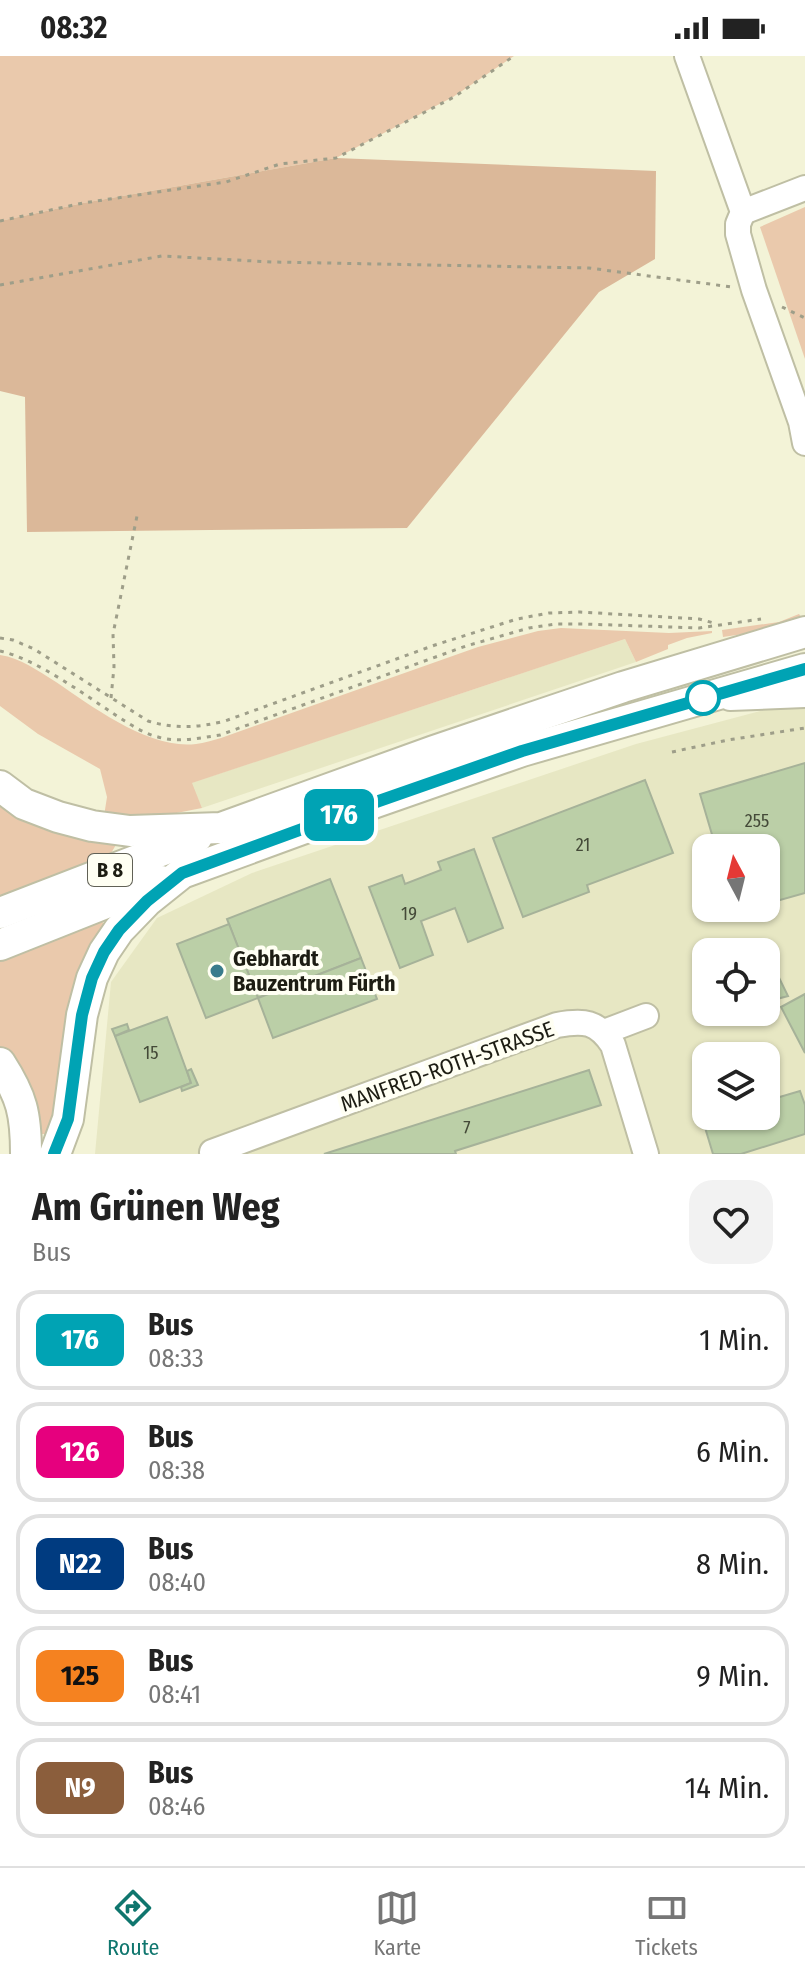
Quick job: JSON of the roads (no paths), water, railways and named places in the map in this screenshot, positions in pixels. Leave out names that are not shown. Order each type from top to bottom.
[{"type":"main road","name":"B 8","points":[[0,913],[221,828],[463,741],[623,687],[805,632]]},
{"type":"main road","name":"B 8","points":[[0,945],[182,873],[522,751],[805,669]]},
{"type":"main road","points":[[0,786],[24,804],[92,826],[130,831],[221,828]]},
{"type":"main road","points":[[55,1154],[68,1119],[82,1015],[92,978],[119,930],[147,901],[182,873]]},
{"type":"main road","points":[[0,1063],[20,1098],[25,1122],[26,1154]]},
{"type":"street","points":[[687,56],[743,212],[738,234],[754,290],[804,432]]},
{"type":"street","points":[[743,212],[805,188]]},
{"type":"street","points":[[699,699],[805,695]]},
{"type":"street","points":[[646,1016],[604,1032],[613,1045],[646,1154]]},
{"type":"street","name":"MANFRED-ROTH-STRASSE","points":[[212,1152],[557,1025],[574,1022],[592,1024],[604,1032]]},
{"type":"place","name":"Gebhardt Bauzentrum Fürth","points":[[217,971]]}]
